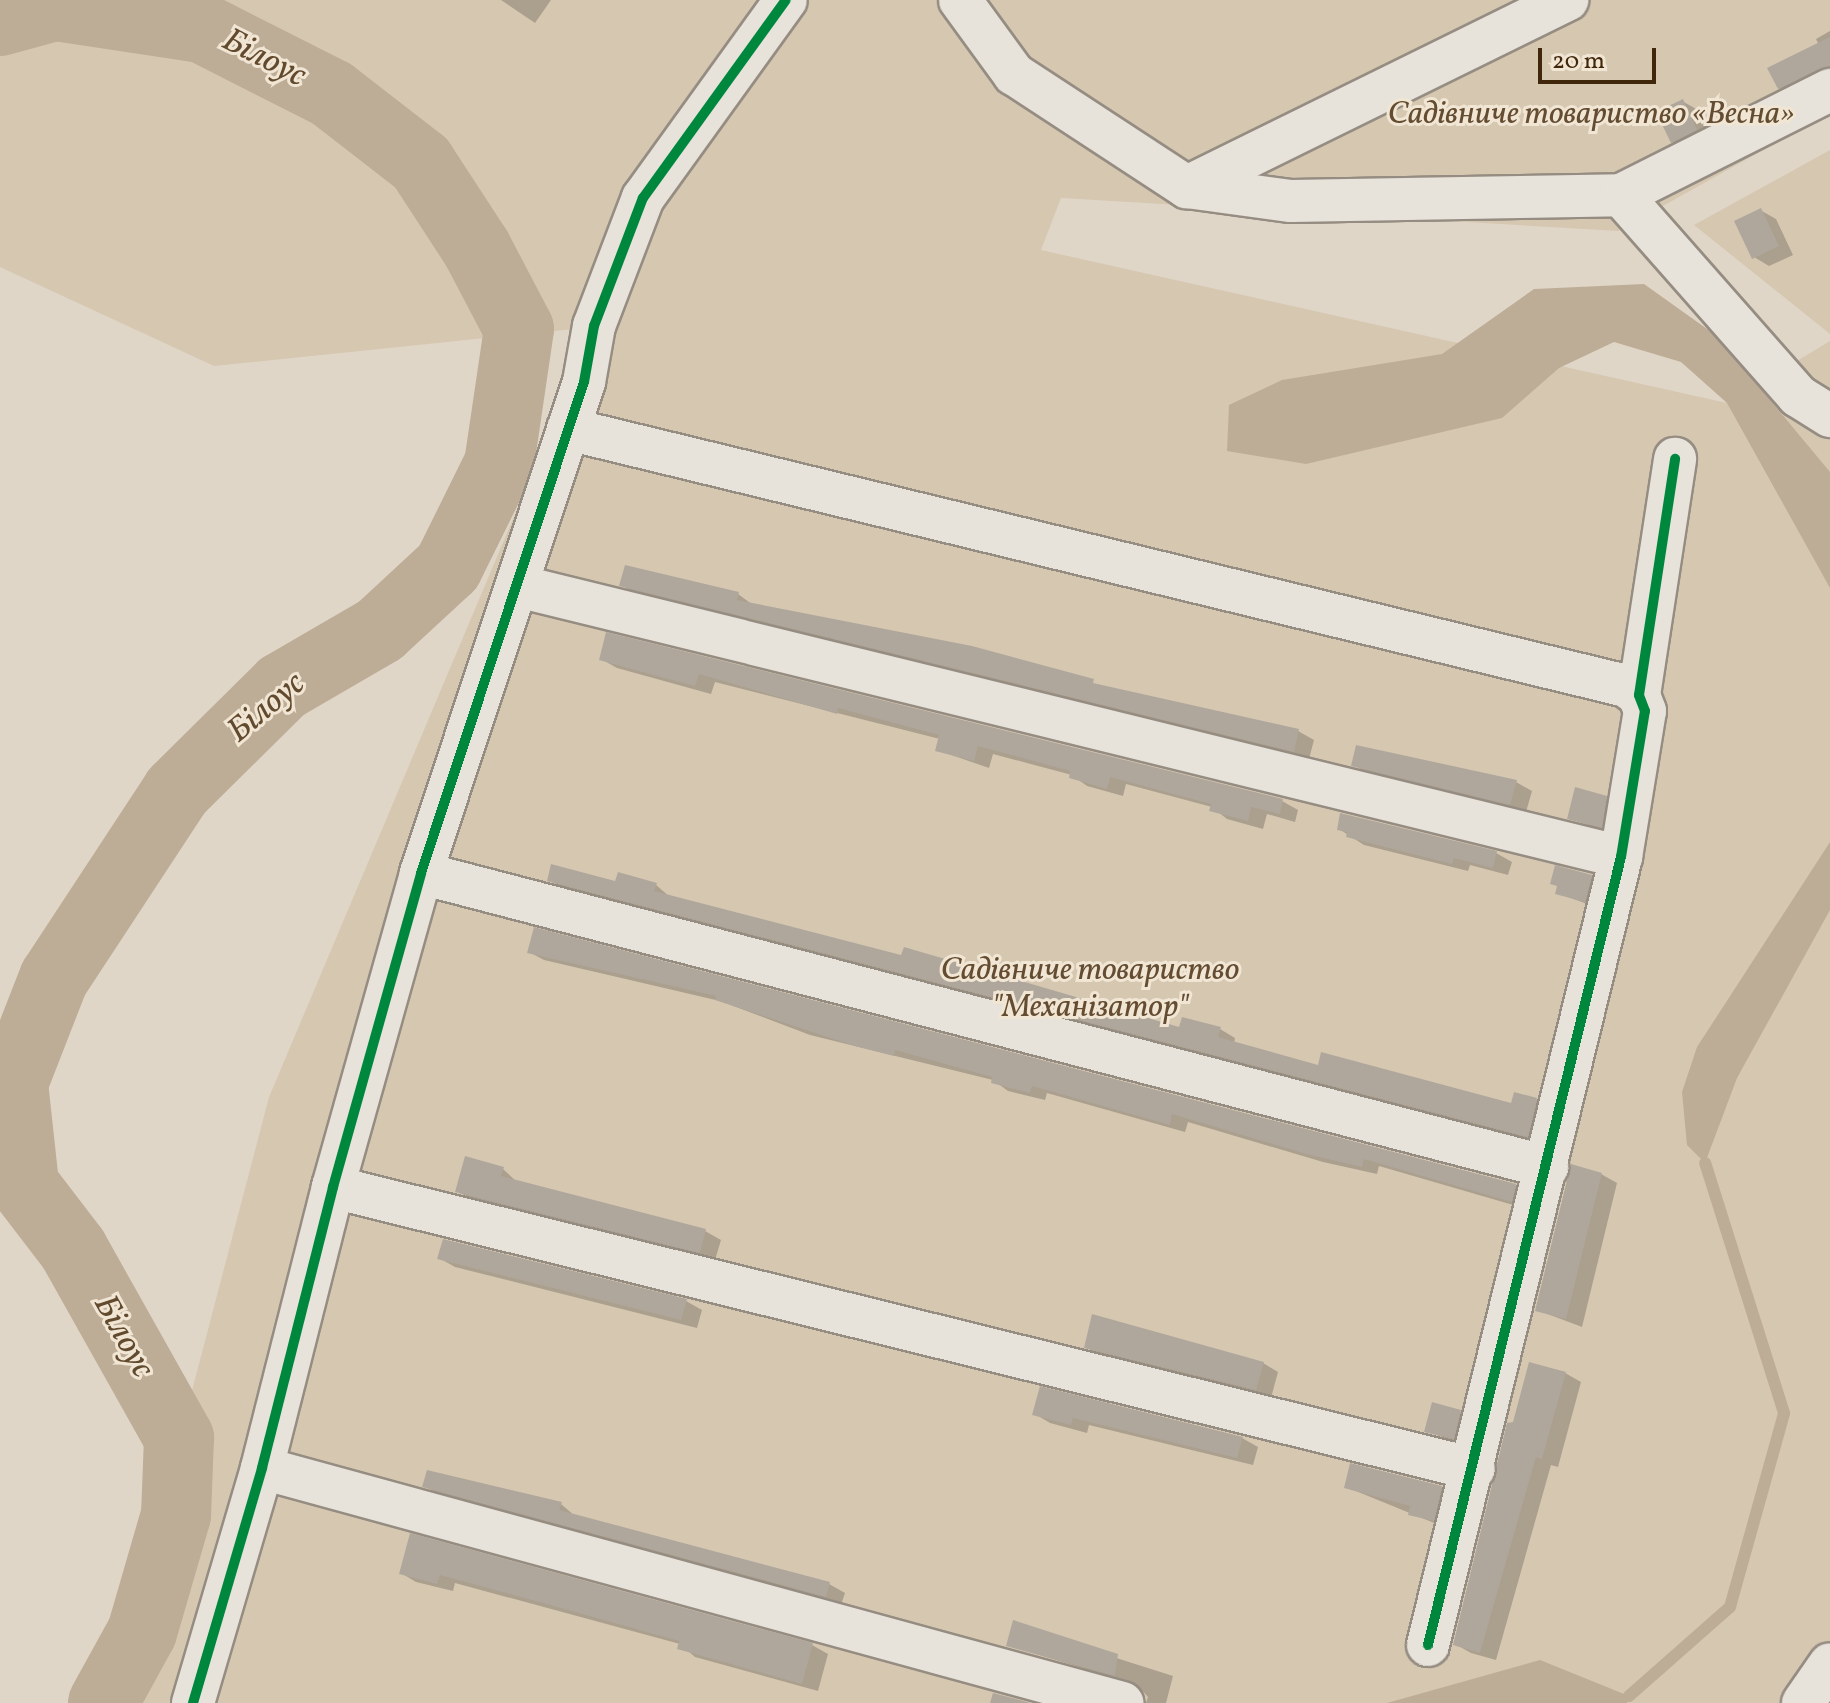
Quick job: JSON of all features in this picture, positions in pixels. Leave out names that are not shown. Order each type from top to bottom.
[{"type":"street","points":[[193,1703],[262,1468],[333,1187],[421,873],[568,429],[594,326],[643,198],[786,0]]},
{"type":"street","points":[[960,0],[1014,74],[1187,187],[1291,201],[1621,195],[1830,90]]},
{"type":"street","points":[[1187,187],[1567,0]]},
{"type":"street","points":[[1621,195],[1798,396],[1830,416]]},
{"type":"street","points":[[568,429],[1626,686],[1639,695]]},
{"type":"street","points":[[1428,1645],[1474,1469],[1621,857],[1645,711],[1639,695],[1675,459]]},
{"type":"street","points":[[518,586],[1621,857]]},
{"type":"street","points":[[421,873],[1547,1167]]},
{"type":"street","points":[[333,1187],[1474,1469]]},
{"type":"street","points":[[262,1468],[1122,1703]]},
{"type":"street","points":[[1803,1703],[1830,1664]]},
{"type":"green space","name":"Садівниче товариство \"Механізатор\"","points":[[0,0],[1830,0],[1830,113],[1618,231],[1061,198],[1041,250],[1727,403],[1830,341],[1830,1703],[110,1703],[269,1097],[594,327],[214,366],[0,267]]},
{"type":"green space","points":[[1830,150],[1830,334],[1694,225]]},
{"type":"shaded area","points":[[1644,284],[1717,336],[1830,472],[1830,588],[1727,403],[1681,362],[1614,342],[1559,368],[1502,418],[1306,464],[1227,451],[1229,405],[1282,380],[1442,354],[1534,289]]},
{"type":"shaded area","points":[[1830,842],[1830,910],[1737,1078],[1705,1163],[1687,1145],[1682,1092],[1697,1047]]},
{"type":"shaded area","points":[[1540,1660],[1629,1696],[1627,1703],[1387,1703]]},
{"type":"building","points":[[1830,37],[1830,66],[1778,89],[1767,68]]},
{"type":"building","points":[[1683,99],[1697,130],[1671,143],[1656,112]]},
{"type":"building","points":[[1761,208],[1779,246],[1752,259],[1734,221]]},
{"type":"building","points":[[625,565],[739,592],[737,600],[972,646],[1094,679],[1093,683],[1299,729],[1294,752],[619,586]]},
{"type":"building","points":[[606,632],[1283,799],[1280,814],[1251,807],[1248,821],[1209,811],[1211,804],[1110,777],[1107,789],[1069,778],[1070,771],[978,746],[974,761],[935,751],[939,735],[838,708],[837,714],[699,674],[695,686],[657,676],[599,660]]},
{"type":"building","points":[[1356,745],[1517,780],[1510,805],[1351,766]]},
{"type":"building","points":[[1575,787],[1607,796],[1602,828],[1567,819]]},
{"type":"building","points":[[1340,813],[1497,851],[1493,868],[1454,858],[1452,864],[1346,837],[1347,832],[1337,830]]},
{"type":"building","points":[[551,864],[615,881],[618,872],[657,883],[654,891],[901,955],[904,947],[1179,1027],[1182,1017],[1221,1027],[1218,1037],[1318,1065],[1321,1052],[1511,1103],[1514,1092],[1537,1098],[1528,1137],[547,881]]},
{"type":"building","points":[[1555,865],[1592,875],[1585,902],[1555,894],[1557,886],[1550,884]]},
{"type":"building","points":[[534,927],[1516,1184],[1512,1202],[1364,1159],[1362,1167],[1306,1154],[1172,1114],[1170,1125],[1032,1086],[1030,1093],[991,1083],[992,1077],[895,1050],[894,1056],[855,1046],[715,1000],[716,996],[527,953]]},
{"type":"building","points":[[465,1156],[504,1167],[501,1176],[706,1229],[700,1253],[455,1192]]},
{"type":"building","points":[[1571,1164],[1602,1173],[1566,1319],[1535,1311]]},
{"type":"building","points":[[443,1239],[687,1299],[681,1320],[437,1259]]},
{"type":"building","points":[[1092,1314],[1264,1362],[1256,1390],[1084,1348]]},
{"type":"building","points":[[1529,1362],[1566,1372],[1542,1459],[1536,1457],[1480,1653],[1453,1645],[1507,1423],[1513,1422]]},
{"type":"building","points":[[1040,1386],[1243,1437],[1237,1458],[1073,1418],[1071,1425],[1032,1415]]},
{"type":"building","points":[[1432,1402],[1461,1410],[1454,1439],[1424,1432]]},
{"type":"building","points":[[1350,1463],[1442,1486],[1434,1521],[1408,1515],[1410,1506],[1344,1488]]},
{"type":"building","points":[[427,1470],[562,1502],[559,1510],[830,1582],[826,1597],[422,1487]]},
{"type":"building","points":[[410,1533],[813,1643],[802,1684],[677,1649],[679,1641],[543,1603],[440,1575],[437,1584],[399,1574]]},
{"type":"building","points":[[1013,1620],[1118,1654],[1115,1676],[1006,1646]]},
{"type":"building","points":[[993,1693],[1031,1703],[990,1703]]},
{"type":"waterway","name":"Білоус","points":[[0,21],[55,6],[202,28],[332,94],[421,163],[477,249],[519,329],[499,464],[448,567],[380,630],[282,687],[177,791],[54,978],[13,1083],[24,1185],[73,1249],[179,1438],[176,1515],[142,1632],[103,1703]]},
{"type":"waterway","points":[[1629,1696],[1730,1607],[1784,1413],[1705,1163]]},
{"type":"cycle path","points":[[193,1703],[262,1468],[333,1187],[421,873],[584,382],[594,326],[643,198],[786,0]]},
{"type":"cycle path","points":[[1428,1645],[1621,857],[1645,711],[1639,695],[1675,459]]},
{"type":"park label","name":"Садівниче товариство «Весна»","points":[[1591,115]]}]
